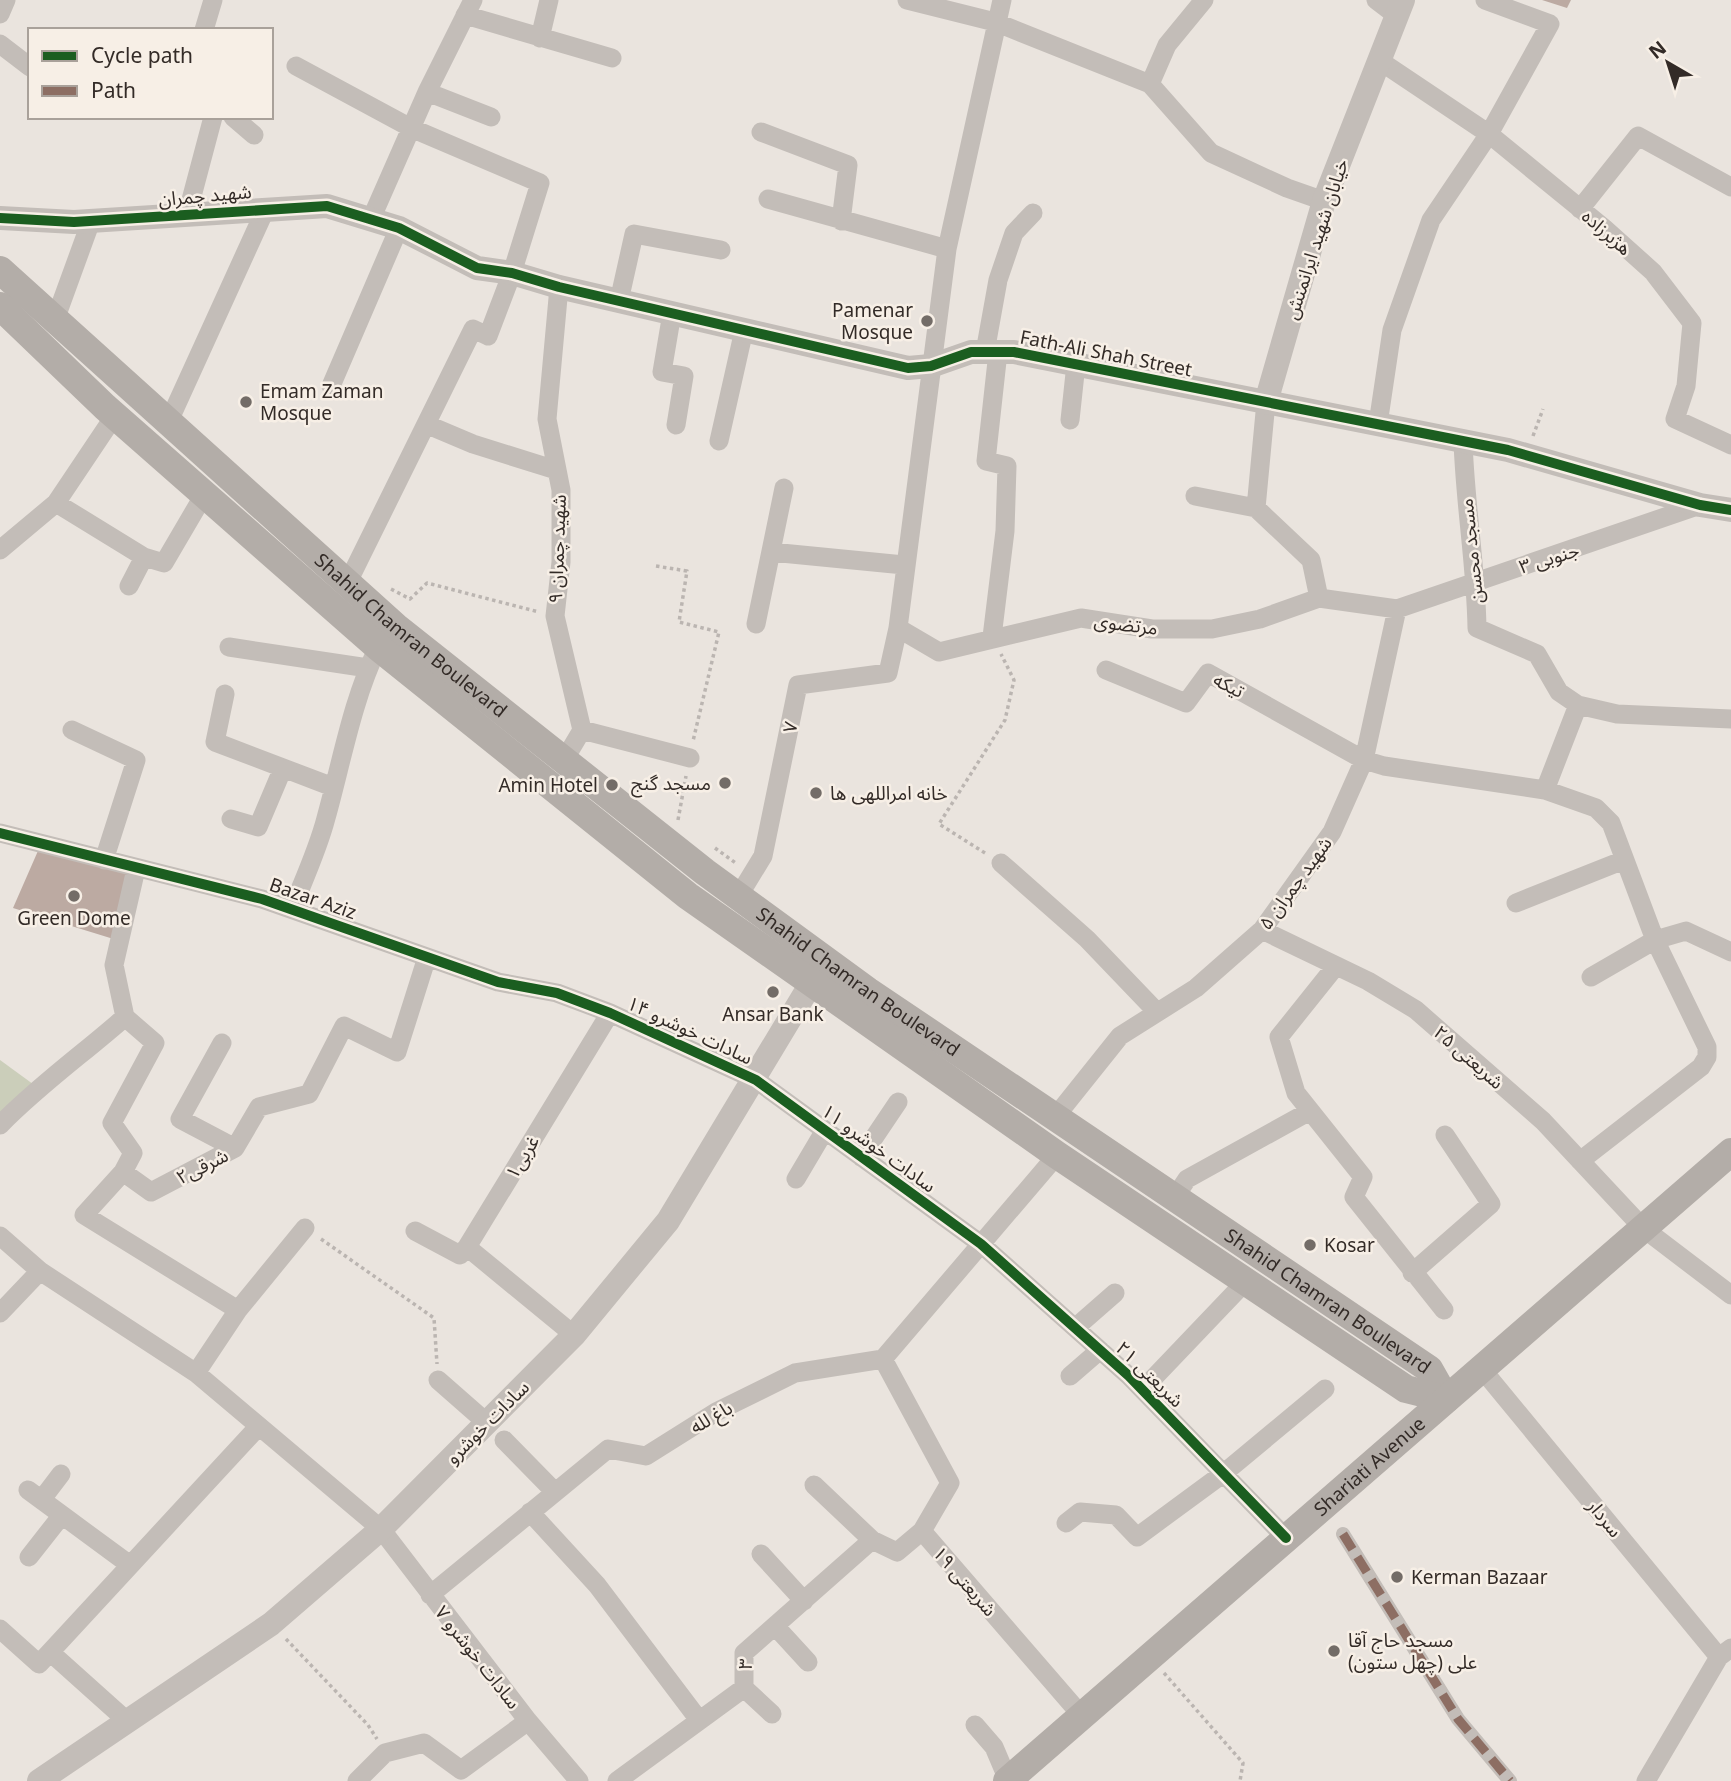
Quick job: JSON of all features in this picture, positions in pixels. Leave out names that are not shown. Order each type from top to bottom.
[{"type":"main road","name":"Shahid Chamran Boulevard","points":[[0,270],[348,582],[381,647],[563,762],[738,897],[818,972],[1057,1155],[1240,1275],[1406,1389],[1446,1399]]},
{"type":"main road","name":"Shahid Chamran Boulevard","points":[[0,306],[115,415],[381,647],[688,896],[1056,1116],[1429,1369],[1446,1399]]},
{"type":"main road","name":"Shariati Avenue","points":[[1008,1781],[1731,1152]]},
{"type":"main road","points":[[1240,1275],[1250,1248]]},
{"type":"street","points":[[0,14],[6,0]]},
{"type":"street","points":[[205,28],[213,0]]},
{"type":"street","points":[[540,38],[549,0]]},
{"type":"street","points":[[907,0],[995,23],[1150,84],[1211,153],[1287,188],[1324,201]]},
{"type":"street","points":[[898,628],[904,565],[947,249],[995,23],[1003,0]]},
{"type":"street","points":[[1150,84],[1167,45],[1204,0]]},
{"type":"street","points":[[1376,0],[1400,8]]},
{"type":"street","points":[[1378,424],[1392,330],[1431,220],[1489,134],[1550,24],[1485,0]]},
{"type":"street","points":[[372,217],[427,92],[469,7],[540,38],[612,58]]},
{"type":"street","name":"خیابان شهید ایرانمنش","points":[[1266,402],[1324,201],[1400,8]]},
{"type":"street","points":[[0,44],[28,65]]},
{"type":"street","name":"هژبرزاده","points":[[1380,61],[1489,134],[1653,272],[1692,323],[1686,386],[1675,419],[1731,445]]},
{"type":"street","points":[[296,66],[411,128],[540,183],[512,273],[488,336],[473,329],[428,425],[348,582]]},
{"type":"street","points":[[427,92],[491,117]]},
{"type":"street","points":[[187,215],[212,119]]},
{"type":"street","points":[[235,119],[254,135]]},
{"type":"street","points":[[761,132],[848,165],[841,220]]},
{"type":"street","points":[[1580,209],[1639,136],[1731,187]]},
{"type":"street","points":[[768,199],[947,249]]},
{"type":"street","name":"شهید چمران","points":[[3,223],[91,221],[327,206],[372,217],[399,228]]},
{"type":"street","points":[[169,421],[266,208]]},
{"type":"street","points":[[992,637],[1005,531],[1007,466],[986,461],[991,352],[998,280],[1014,233],[1033,213]]},
{"type":"street","points":[[55,320],[91,221]]},
{"type":"street","points":[[331,386],[399,228]]},
{"type":"street","name":"Fath-Ali Shah Street","points":[[399,228],[477,268],[512,273],[559,287],[908,368],[931,366],[971,352],[1014,352],[1463,441],[1526,455],[1700,505],[1731,510]]},
{"type":"street","points":[[619,301],[634,234],[721,250]]},
{"type":"street","name":"شهید چمران ۹","points":[[559,287],[547,419],[561,490],[561,562],[555,616],[582,730]]},
{"type":"street","points":[[672,313],[662,372],[684,376],[676,425]]},
{"type":"street","points":[[719,441],[744,330]]},
{"type":"street","points":[[1070,420],[1076,364]]},
{"type":"street","points":[[1256,508],[1266,402]]},
{"type":"street","points":[[0,550],[55,503],[115,415]]},
{"type":"street","points":[[428,425],[472,444],[556,470]]},
{"type":"street","name":"مسجد محسن","points":[[1463,441],[1465,503],[1476,581],[1477,628],[1537,654],[1559,692],[1578,705]]},
{"type":"street","points":[[756,624],[783,488]]},
{"type":"street","points":[[55,503],[144,557],[164,563],[205,494]]},
{"type":"street","points":[[1195,496],[1256,508],[1311,560],[1319,598],[1397,609]]},
{"type":"street","name":"۳ جنوبی","points":[[1397,609],[1597,543],[1700,505]]},
{"type":"street","points":[[771,552],[904,565]]},
{"type":"street","points":[[129,586],[144,557]]},
{"type":"street","name":"مرتضوی","points":[[898,628],[939,652],[992,637],[1081,618],[1152,629],[1212,629],[1260,619],[1319,598]]},
{"type":"street","name":"شهید چمران ۵","points":[[1056,1116],[1120,1036],[1196,988],[1262,930],[1332,832],[1364,761],[1397,609]]},
{"type":"street","name":"۷","points":[[738,897],[763,856],[798,685],[888,673],[898,628]]},
{"type":"street","points":[[229,647],[381,647],[332,787],[326,818],[292,909]]},
{"type":"street","name":"تیکه","points":[[1106,670],[1186,703],[1208,673],[1364,761]]},
{"type":"street","points":[[225,695],[215,742],[332,787]]},
{"type":"street","points":[[1545,790],[1578,705],[1617,714],[1731,719]]},
{"type":"street","points":[[72,730],[136,760],[104,860]]},
{"type":"street","points":[[563,762],[582,730],[690,758]]},
{"type":"street","points":[[1364,761],[1545,790],[1596,808],[1604,815],[1656,940],[1707,1047],[1707,1058],[1701,1067],[1580,1161]]},
{"type":"street","points":[[231,819],[258,827],[283,768]]},
{"type":"street","name":"Bazar Aziz","points":[[0,833],[136,869],[262,898],[498,982],[556,993],[610,1013]]},
{"type":"street","points":[[1516,903],[1624,860]]},
{"type":"street","points":[[1000,863],[1087,939],[1157,1012]]},
{"type":"street","points":[[136,869],[114,965],[125,1017],[155,1043],[112,1123],[133,1153],[123,1172],[84,1216],[238,1310]]},
{"type":"street","name":"شریعتی ۲۵","points":[[1262,930],[1368,981],[1416,1010],[1543,1121],[1643,1228],[1731,1295]]},
{"type":"street","points":[[1591,977],[1656,940],[1686,931],[1731,952]]},
{"type":"street","name":"شرقی۲","points":[[123,1172],[151,1192],[235,1148],[259,1107],[309,1094],[344,1026],[397,1052],[427,957]]},
{"type":"street","points":[[1335,967],[1279,1037],[1296,1093],[1363,1177],[1354,1197],[1444,1310]]},
{"type":"street","name":"سادات خوشرو","points":[[39,1781],[271,1624],[495,1431],[668,1221],[756,1080],[818,972]]},
{"type":"street","name":"سادات خوشرو ۱۴","points":[[610,1013],[756,1080]]},
{"type":"street","name":"غربی۱","points":[[467,1247],[610,1013]]},
{"type":"street","points":[[0,1125],[37,1087],[72,1064],[125,1017]]},
{"type":"street","points":[[222,1043],[180,1119],[235,1148]]},
{"type":"street","name":"سادات خوشرو ۱۱","points":[[756,1080],[981,1244]]},
{"type":"street","points":[[861,1157],[898,1102]]},
{"type":"street","points":[[1175,1197],[1187,1180],[1310,1111]]},
{"type":"street","points":[[796,1179],[825,1130]]},
{"type":"street","points":[[1412,1273],[1491,1204],[1445,1135]]},
{"type":"street","points":[[883,1359],[1057,1155]]},
{"type":"street","points":[[196,1373],[238,1310],[305,1228]]},
{"type":"street","points":[[415,1231],[460,1255],[467,1247],[574,1335]]},
{"type":"street","name":"سادات خوشرو ۷","points":[[0,1236],[40,1271],[196,1373],[381,1529],[528,1721],[579,1781]]},
{"type":"street","name":"شریعتی ۲۱","points":[[981,1244],[1143,1389],[1286,1538]]},
{"type":"street","points":[[0,1313],[40,1271]]},
{"type":"street","points":[[1143,1389],[1240,1275]]},
{"type":"street","points":[[1075,1328],[1115,1293]]},
{"type":"street","points":[[1070,1376],[1100,1350]]},
{"type":"street","name":"باغ لله","points":[[430,1595],[608,1449],[646,1456],[716,1412],[795,1373],[883,1359]]},
{"type":"street","name":"شریعتی ۱۹","points":[[883,1359],[950,1483],[922,1531],[1082,1716]]},
{"type":"street","name":"سردار","points":[[1481,1368],[1725,1652]]},
{"type":"street","points":[[438,1380],[495,1431],[554,1491]]},
{"type":"street","points":[[1066,1523],[1080,1512],[1116,1515],[1137,1537],[1224,1473],[1325,1389]]},
{"type":"street","points":[[2,1635],[39,1664],[259,1426]]},
{"type":"street","points":[[61,1474],[35,1495],[130,1565]]},
{"type":"street","points":[[814,1485],[873,1540],[897,1552],[922,1531]]},
{"type":"street","points":[[530,1512],[597,1586],[699,1720]]},
{"type":"street","points":[[29,1557],[62,1515]]},
{"type":"street","points":[[1343,1534],[1458,1719],[1510,1781]]},
{"type":"street","name":"۳","points":[[617,1781],[744,1688],[744,1653],[873,1540]]},
{"type":"street","points":[[761,1554],[804,1601]]},
{"type":"street","points":[[775,1626],[808,1662]]},
{"type":"street","points":[[50,1652],[127,1721]]},
{"type":"street","points":[[1646,1781],[1725,1652]]},
{"type":"street","points":[[744,1688],[772,1714]]},
{"type":"street","points":[[357,1781],[385,1753],[424,1743],[461,1770],[528,1721]]},
{"type":"street","points":[[975,1726],[994,1747],[1008,1781]]},
{"type":"path","points":[[1526,455],[1543,410]]},
{"type":"path","points":[[656,566],[687,571],[679,622],[719,632],[690,758]]},
{"type":"path","points":[[389,588],[410,599],[427,583],[555,616]]},
{"type":"path","points":[[992,637],[1014,680],[1005,720],[939,824],[1000,863]]},
{"type":"path","points":[[305,1228],[434,1318],[438,1380]]},
{"type":"path","points":[[271,1624],[368,1725],[385,1753]]},
{"type":"path","points":[[1150,1657],[1243,1763],[1240,1781]]},
{"type":"green space","points":[[0,1060],[37,1087],[0,1125]]},
{"type":"building","points":[[1542,0],[1571,0],[1567,8]]},
{"type":"building","name":"Green Dome","points":[[41,844],[136,869],[120,941],[13,908]]},
{"type":"marked path","points":[[1343,1534],[1458,1719],[1510,1781]]},
{"type":"cycle path","points":[[0,218],[74,222],[327,206],[399,228],[477,268],[512,273],[559,287],[908,368],[931,366],[971,352],[1014,352],[1508,450],[1700,505],[1731,510]]},
{"type":"cycle path","points":[[0,833],[262,899],[498,982],[557,993],[610,1013],[756,1080],[981,1244],[1129,1376],[1286,1538]]},
{"type":"place","name":"Pamenar Mosque","points":[[927,321]]},
{"type":"place","name":"Emam Zaman Mosque","points":[[246,402]]},
{"type":"place","name":"مسجد گنج","points":[[725,783]]},
{"type":"place","name":"Amin Hotel","points":[[612,785]]},
{"type":"place","name":"خانه امراللهی ها","points":[[816,793]]},
{"type":"place","name":"Green Dome","points":[[74,896]]},
{"type":"place","name":"Ansar Bank","points":[[773,992]]},
{"type":"place","name":"Kosar","points":[[1310,1245]]},
{"type":"place","name":"Kerman Bazaar","points":[[1397,1577]]},
{"type":"place","name":"مسجد حاج آقا علی (چهل ستون)","points":[[1334,1651]]}]
